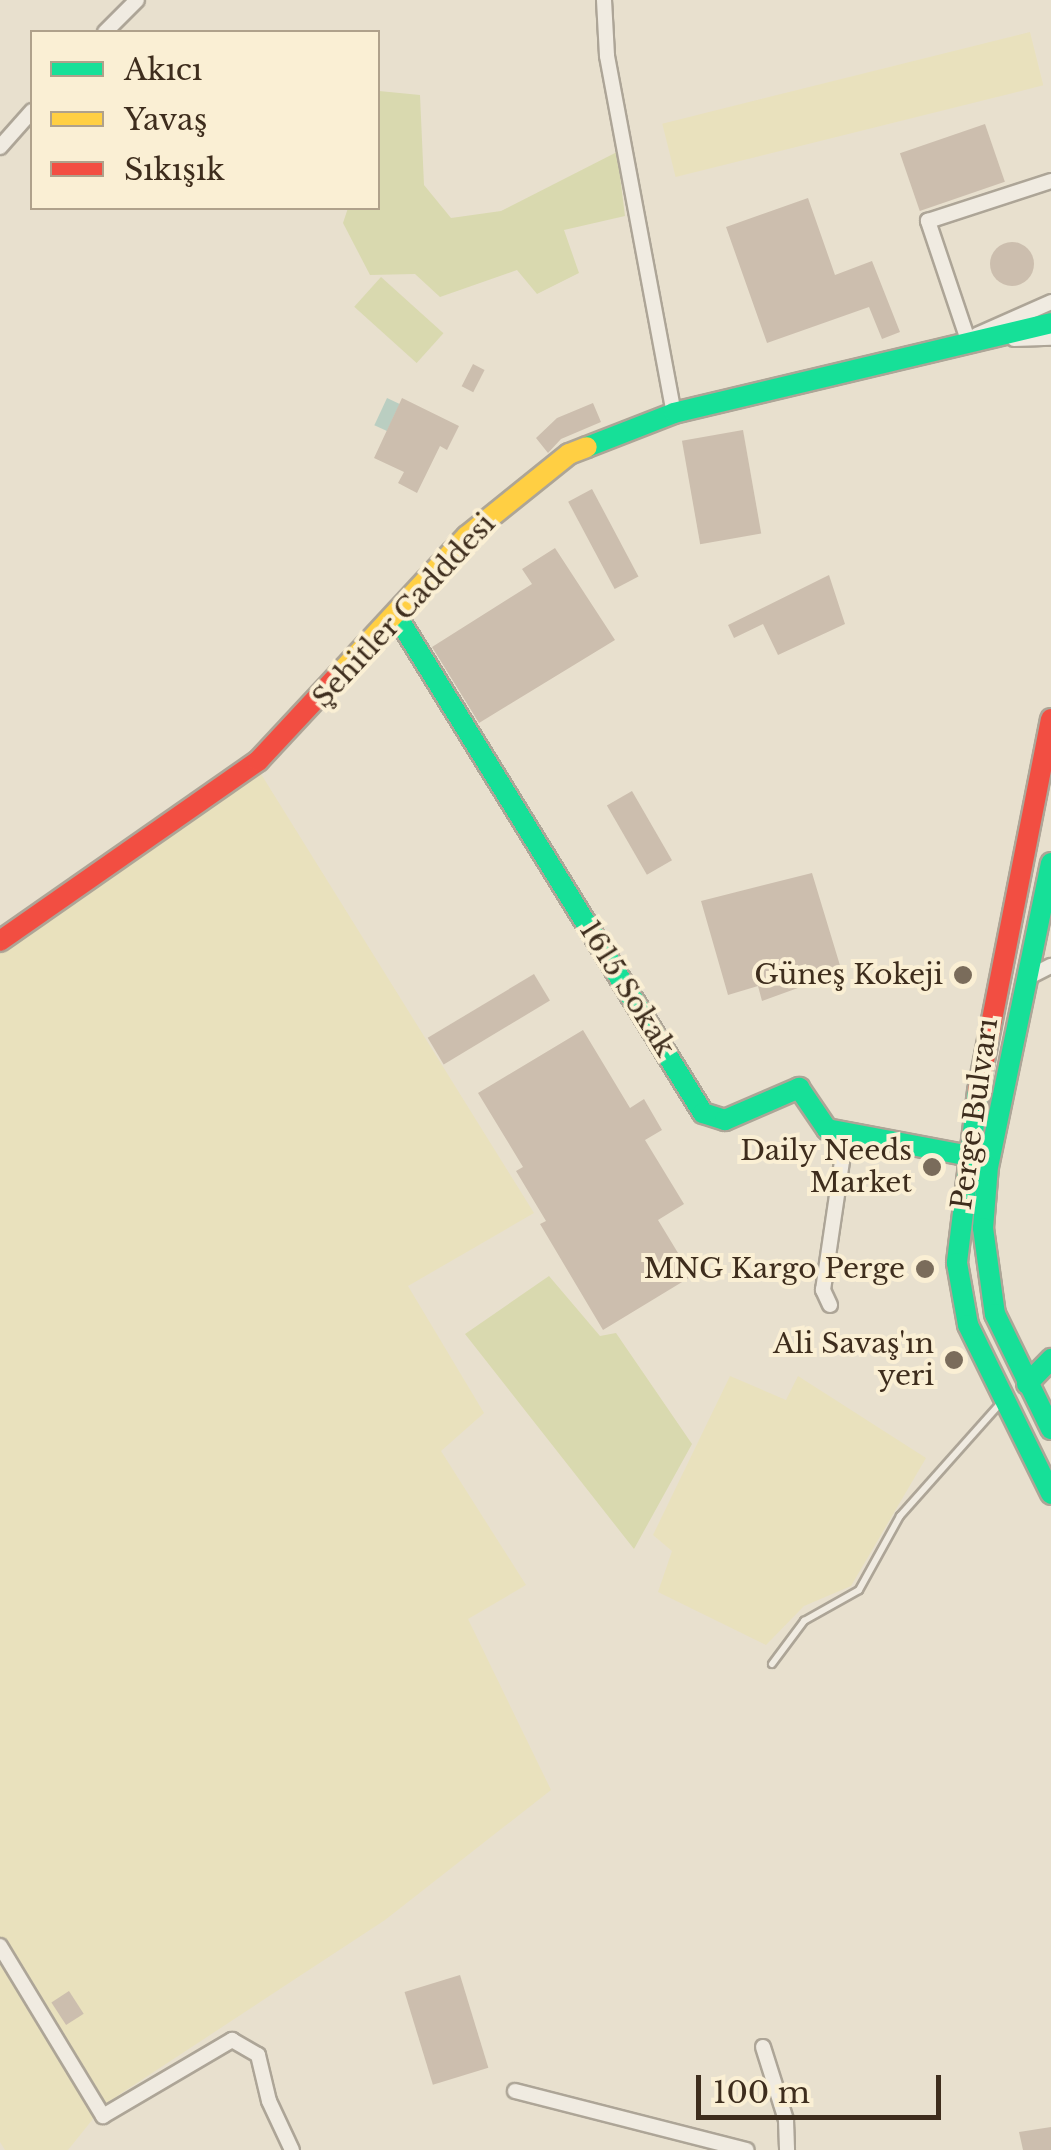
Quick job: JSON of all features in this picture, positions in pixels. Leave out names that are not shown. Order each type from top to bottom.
[{"type":"street","points":[[108,30],[137,0]]},
{"type":"street","points":[[604,0],[607,56],[674,413]]},
{"type":"street","points":[[0,147],[30,113]]},
{"type":"street","points":[[968,340],[928,221],[1051,181]]},
{"type":"street","points":[[968,340],[1051,302]]},
{"type":"street","name":"Şehitler Cadddesi","points":[[0,941],[258,761],[467,536],[540,475],[610,433],[674,413],[1051,322]]},
{"type":"street","points":[[968,340],[1051,338]]},
{"type":"street","name":"1615 Sokak","points":[[396,615],[704,1113],[725,1120],[799,1088],[827,1129],[965,1155]]},
{"type":"street","name":"Perge Bulvarı","points":[[1051,719],[965,1155],[956,1263],[968,1325],[1000,1402],[1051,1494]]},
{"type":"street","name":"Perge Bulvarı","points":[[1051,863],[988,1166],[983,1228],[995,1314],[1051,1429]]},
{"type":"street","points":[[1027,978],[1051,966]]},
{"type":"street","points":[[830,1305],[823,1290],[846,1134]]},
{"type":"street","points":[[1027,1384],[1051,1359]]},
{"type":"street","points":[[0,1946],[103,2116],[232,2040],[258,2055],[269,2101],[292,2150]]},
{"type":"street","points":[[763,2046],[786,2120],[787,2150]]},
{"type":"street","points":[[515,2092],[747,2150]]},
{"type":"lane","points":[[772,1664],[804,1621],[859,1590],[900,1516],[1000,1402]]},
{"type":"shaded area","points":[[1030,32],[1043,85],[676,177],[662,124]]},
{"type":"shaded area","points":[[387,398],[400,404],[387,431],[374,425]]},
{"type":"shaded area","points":[[261,774],[534,1213],[408,1286],[484,1413],[441,1451],[526,1585],[468,1619],[551,1790],[385,1920],[105,2104],[68,2150],[5,2150],[0,2142],[0,952]]},
{"type":"shaded area","points":[[730,1376],[786,1400],[798,1376],[926,1458],[851,1586],[804,1606],[766,1645],[658,1592],[672,1551],[653,1535]]},
{"type":"green space","points":[[380,91],[420,95],[424,185],[451,218],[501,211],[617,152],[625,216],[564,230],[579,273],[537,294],[517,270],[440,297],[415,274],[370,275],[343,223],[347,210],[380,210]]},
{"type":"green space","points":[[381,277],[443,333],[417,363],[354,307]]},
{"type":"green space","points":[[549,1276],[600,1336],[616,1333],[692,1444],[634,1549],[465,1334]]},
{"type":"building","points":[[985,124],[1005,182],[920,211],[900,153]]},
{"type":"building","points":[[808,198],[835,275],[872,261],[900,332],[882,339],[869,307],[767,343],[726,227]]},
{"type":"building","points":[[1012,242],[1027,249],[1034,264],[1027,279],[1012,286],[997,279],[990,264],[997,249]]},
{"type":"building","points":[[473,364],[485,370],[473,392],[462,386]]},
{"type":"building","points":[[402,398],[459,426],[447,450],[440,446],[417,493],[398,483],[404,472],[374,458]]},
{"type":"building","points":[[593,403],[601,422],[561,439],[548,453],[536,438],[557,418]]},
{"type":"building","points":[[743,430],[761,533],[700,544],[682,441]]},
{"type":"building","points":[[592,489],[638,576],[615,589],[568,502]]},
{"type":"building","points":[[555,548],[615,640],[479,723],[432,647],[532,584],[522,569]]},
{"type":"building","points":[[829,575],[845,624],[778,655],[763,624],[734,638],[728,625]]},
{"type":"building","points":[[632,791],[672,860],[647,875],[607,806]]},
{"type":"building","points":[[812,873],[842,972],[762,1001],[758,986],[728,995],[701,901]]},
{"type":"building","points":[[534,974],[550,1001],[444,1064],[428,1038]]},
{"type":"building","points":[[583,1030],[630,1108],[644,1099],[662,1130],[645,1140],[684,1204],[658,1220],[692,1276],[603,1330],[540,1224],[546,1221],[516,1171],[523,1167],[478,1093]]},
{"type":"building","points":[[460,1975],[488,2068],[433,2085],[405,1992]]},
{"type":"building","points":[[69,1991],[84,2014],[66,2025],[51,2002]]},
{"type":"building","points":[[1051,2127],[1051,2150],[1023,2150],[1019,2132]]},
{"type":"traffic: fast","points":[[587,447],[674,413],[1051,323]]},
{"type":"traffic: fast","points":[[396,615],[703,1113],[725,1120],[799,1088],[827,1129],[965,1155]]},
{"type":"traffic: fast","points":[[1051,863],[988,1166],[983,1228],[995,1314],[1051,1429]]},
{"type":"traffic: fast","points":[[978,1091],[957,1263],[968,1325],[1051,1494]]},
{"type":"traffic: fast","points":[[1027,1384],[1051,1359]]},
{"type":"traffic: slow","points":[[339,674],[467,536],[569,454],[587,447]]},
{"type":"traffic: jam","points":[[0,941],[258,761],[339,674]]},
{"type":"traffic: jam","points":[[978,1091],[1051,719]]},
{"type":"place","name":"Güneş Kokeji","points":[[963,975]]},
{"type":"place","name":"Daily Needs Market","points":[[932,1167]]},
{"type":"place","name":"MNG Kargo Perge","points":[[925,1269]]},
{"type":"place","name":"Ali Savaş'ın yeri","points":[[954,1360]]}]
